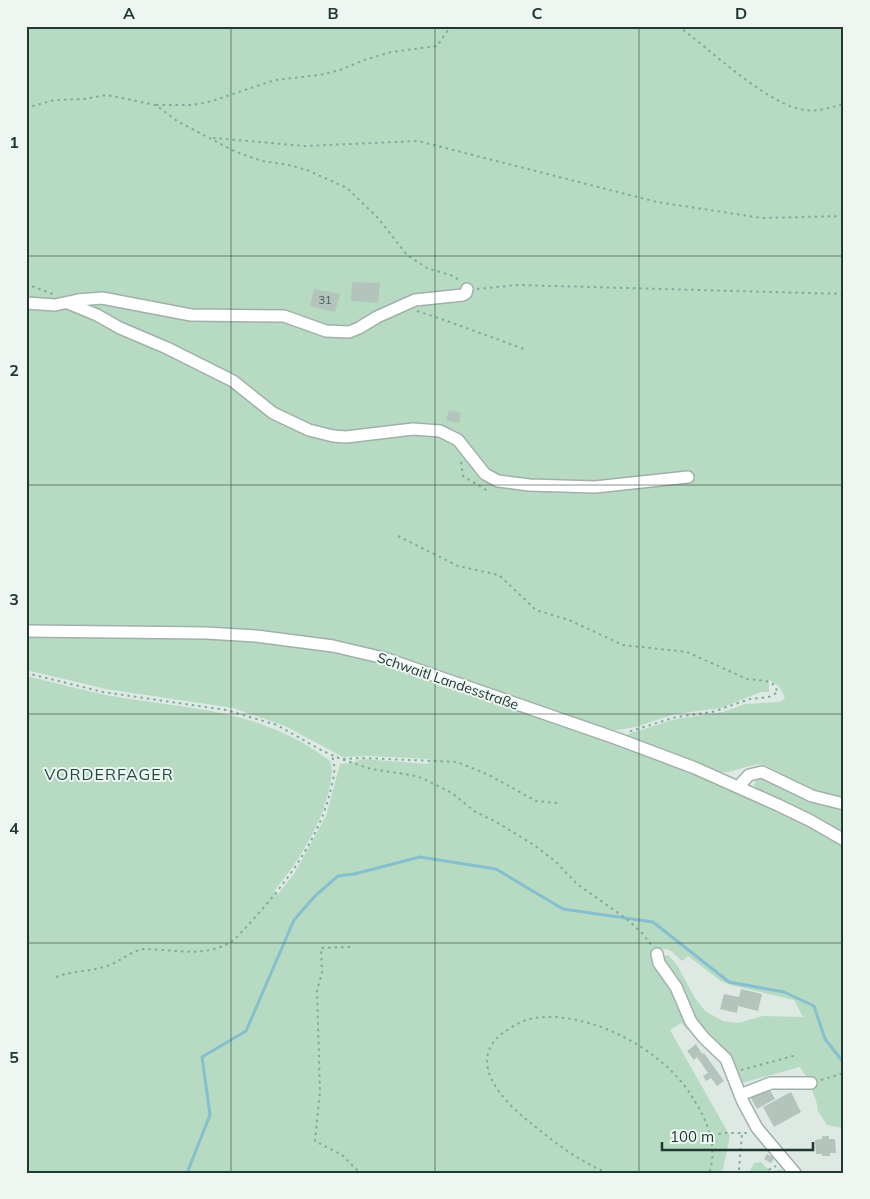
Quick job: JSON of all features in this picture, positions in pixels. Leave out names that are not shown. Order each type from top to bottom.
[{"type":"street","points":[[26,303],[55,305],[96,298],[191,315],[284,316],[326,331],[349,332],[415,300],[463,295],[466,293],[466,289]]},
{"type":"street","points":[[68,303],[167,348],[233,381],[273,413],[309,430],[346,437],[413,429],[440,431],[458,440],[484,474],[498,481],[529,485],[595,487],[688,477]]},
{"type":"street","name":"Schwaitl Landesstraße","points":[[26,632],[206,633],[256,636],[333,646],[384,658],[618,739],[695,768],[810,821],[844,840]]},
{"type":"street","points":[[738,787],[752,773],[762,772],[812,796],[844,804]]},
{"type":"street","points":[[657,954],[662,968],[676,987],[691,1022],[704,1038],[724,1056],[740,1095],[757,1128],[794,1173]]},
{"type":"street","points":[[740,1095],[770,1083],[811,1083]]},
{"type":"path","points":[[26,108],[54,100],[84,99],[107,95],[156,105],[184,105],[212,101],[244,92],[275,80],[340,70],[364,60],[392,52],[437,46],[452,26]]},
{"type":"path","points":[[678,26],[746,79],[780,102],[800,109],[816,111],[844,104]]},
{"type":"path","points":[[156,105],[177,121],[236,152],[262,161],[307,170],[347,188],[378,218],[407,255],[427,268],[453,276],[466,289],[481,290],[518,285],[844,294]]},
{"type":"path","points":[[211,138],[305,146],[418,141],[657,202],[762,218],[844,216]]},
{"type":"path","points":[[26,284],[54,294],[68,303]]},
{"type":"path","points":[[413,310],[442,318],[524,349]]},
{"type":"path","points":[[398,536],[458,566],[500,575],[536,610],[569,620],[623,645],[687,652],[747,679],[766,681],[773,684],[778,692],[769,697],[750,699],[724,709],[676,717],[625,733],[618,739]]},
{"type":"path","points":[[26,673],[103,692],[226,710],[277,725],[341,759],[370,769],[411,774],[433,783],[452,793],[474,811],[534,845],[555,861],[577,884],[628,920],[643,934],[657,954]]},
{"type":"path","points":[[56,977],[66,973],[100,969],[136,951],[146,949],[192,953],[210,951],[224,947],[234,940],[292,872],[323,818],[334,776],[335,764],[332,755]]},
{"type":"path","points":[[341,759],[362,758],[458,762],[488,775],[536,801],[557,803]]},
{"type":"path","points":[[350,947],[321,948],[322,973],[317,990],[320,1091],[315,1141],[342,1156],[360,1173]]},
{"type":"path","points":[[608,1173],[583,1161],[557,1144],[526,1119],[501,1095],[492,1080],[488,1063],[490,1048],[501,1034],[522,1022],[537,1018],[578,1022],[609,1030],[655,1056],[681,1080],[698,1105],[712,1135],[712,1161],[709,1173]]},
{"type":"path","points":[[733,1076],[797,1055]]},
{"type":"path","points":[[811,1083],[844,1073]]},
{"type":"path","points":[[712,1135],[725,1132],[750,1132],[757,1128]]},
{"type":"path","points":[[739,1170],[742,1133]]},
{"type":"path","points":[[763,1173],[769,1168],[785,1162]]},
{"type":"green space","points":[[26,26],[844,26],[844,800],[825,795],[791,781],[764,765],[754,765],[718,772],[626,737],[628,734],[676,719],[723,712],[745,704],[779,702],[785,699],[780,688],[769,680],[769,692],[761,692],[721,708],[675,714],[636,727],[610,731],[385,653],[334,641],[256,631],[26,626]]},
{"type":"green space","points":[[26,637],[227,639],[293,645],[353,656],[412,673],[674,766],[771,808],[844,847],[844,1128],[827,1125],[818,1111],[816,1100],[800,1067],[738,1084],[685,1006],[663,956],[668,955],[677,965],[695,998],[705,1011],[723,1021],[738,1023],[763,1016],[803,1017],[794,1000],[731,985],[721,981],[688,956],[682,961],[670,950],[660,948],[652,955],[663,977],[714,1055],[681,1023],[670,1030],[730,1136],[722,1173],[26,1173],[26,676],[101,694],[198,709],[250,721],[277,730],[303,743],[329,760],[332,769],[330,786],[321,815],[308,842],[292,868],[274,891],[278,894],[294,874],[326,816],[340,764],[363,759],[428,764],[431,759],[368,756],[343,757],[285,726],[233,708],[106,689],[26,670]]},
{"type":"green space","points":[[762,777],[844,808],[844,834],[760,791],[754,785],[757,778]]},
{"type":"green space","points":[[761,1162],[771,1172],[782,1169],[783,1173],[749,1173],[754,1163]]},
{"type":"building","points":[[352,282],[380,283],[378,303],[351,301]]},
{"type":"building","points":[[314,289],[340,294],[335,312],[310,306]]},
{"type":"building","points":[[449,410],[461,413],[459,423],[446,420]]},
{"type":"building","points":[[741,989],[762,994],[758,1011],[738,1006],[737,1013],[720,1009],[724,994],[739,997]]},
{"type":"building","points":[[696,1044],[724,1081],[717,1086],[711,1078],[706,1081],[703,1076],[708,1073],[697,1057],[694,1060],[687,1051]]},
{"type":"building","points":[[769,1088],[775,1099],[757,1109],[751,1098]]},
{"type":"building","points":[[791,1092],[801,1112],[774,1127],[763,1107]]},
{"type":"building","points":[[822,1136],[829,1136],[829,1139],[835,1139],[836,1153],[830,1153],[830,1156],[816,1154],[815,1140],[822,1139]]},
{"type":"building","points":[[767,1154],[774,1158],[771,1163],[764,1159]]},
{"type":"waterway","points":[[187,1173],[210,1115],[202,1057],[246,1031],[294,920],[315,896],[338,876],[354,874],[420,857],[496,869],[563,909],[653,922],[729,982],[784,992],[814,1006],[825,1039],[844,1063]]},
{"type":"district","name":"VORDERFAGER","points":[[109,774]]}]
